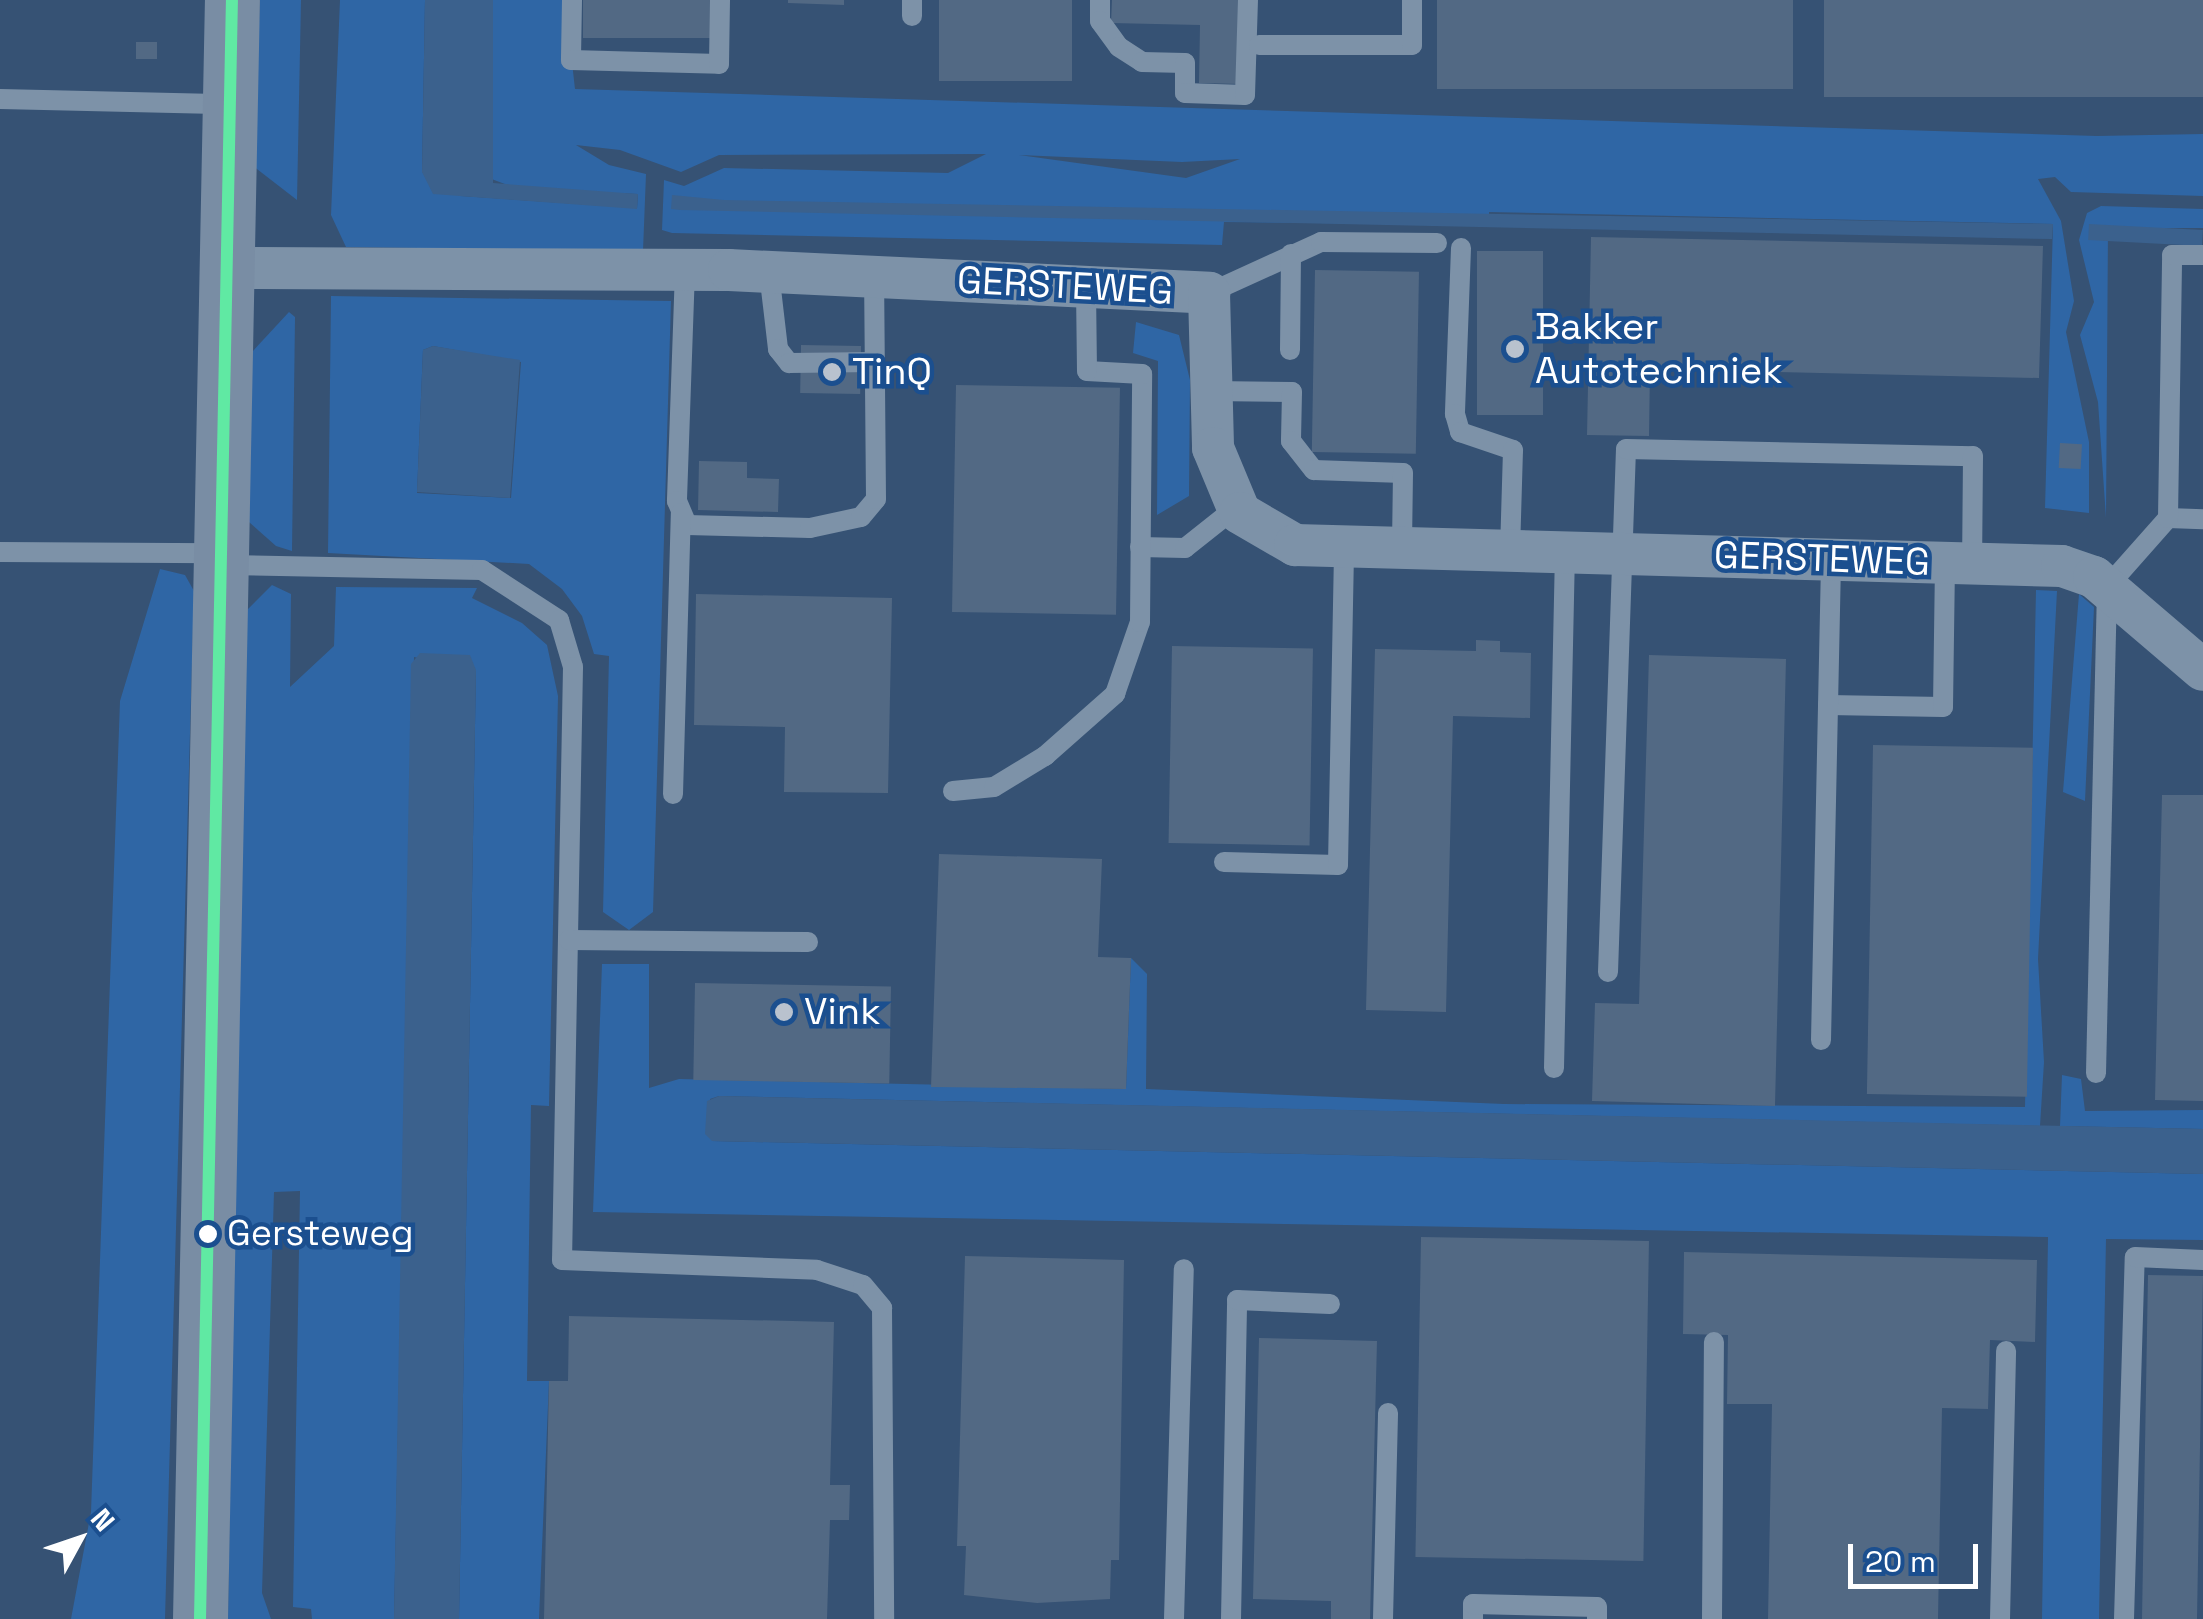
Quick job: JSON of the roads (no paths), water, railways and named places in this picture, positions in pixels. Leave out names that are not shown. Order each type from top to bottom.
[{"type":"street","points":[[200,1619],[232,0]]},
{"type":"street","name":"GERSTEWEG","points":[[227,268],[769,272],[1209,293],[1213,448],[1238,506],[1295,545],[2077,568],[2107,587],[2203,670]]},
{"type":"lane","points":[[572,0],[570,60],[719,64],[720,0]]},
{"type":"lane","points":[[1100,0],[1100,21],[1118,47],[1142,62],[1185,63],[1184,93],[1245,95],[1248,0]]},
{"type":"lane","points":[[1259,45],[1412,45],[1412,0]]},
{"type":"lane","points":[[0,99],[230,104]]},
{"type":"lane","points":[[1209,293],[1321,242],[1437,244]]},
{"type":"lane","points":[[1462,248],[1455,414],[1460,432],[1513,450],[1510,551]]},
{"type":"lane","points":[[1290,350],[1291,254]]},
{"type":"lane","points":[[2096,1073],[2107,587],[2168,518],[2172,255],[2203,255]]},
{"type":"lane","points":[[673,794],[685,270]]},
{"type":"lane","points":[[769,272],[778,349],[789,362],[874,362]]},
{"type":"lane","points":[[681,512],[687,525],[810,528],[861,517],[876,499],[874,276]]},
{"type":"lane","points":[[952,791],[994,787],[1046,756],[1116,694],[1140,622],[1142,374],[1088,372],[1086,287]]},
{"type":"lane","points":[[1211,392],[1292,392],[1291,441],[1314,470],[1403,473],[1402,548]]},
{"type":"lane","points":[[1608,972],[1626,449],[1973,456],[1943,707],[1828,704]]},
{"type":"lane","points":[[1140,548],[1185,548],[1238,506]]},
{"type":"lane","points":[[2168,518],[2203,519]]},
{"type":"lane","points":[[1224,862],[1338,865],[1344,547]]},
{"type":"lane","points":[[0,552],[482,570],[559,620],[573,667],[562,1260],[817,1270],[863,1284],[882,1308],[884,1619]]},
{"type":"lane","points":[[1554,1068],[1564,552]]},
{"type":"lane","points":[[1820,1040],[1831,560]]},
{"type":"lane","points":[[568,940],[808,942]]},
{"type":"lane","points":[[2124,1619],[2136,1257],[2203,1260]]},
{"type":"lane","points":[[1174,1619],[1184,1269]]},
{"type":"lane","points":[[1232,1619],[1237,1300],[1330,1304]]},
{"type":"lane","points":[[1712,1619],[1714,1342]]},
{"type":"lane","points":[[2000,1619],[2006,1350]]},
{"type":"lane","points":[[1383,1619],[1388,1413]]},
{"type":"lane","points":[[1473,1619],[1473,1604],[1597,1607],[1597,1619]]},
{"type":"place","name":"Bakker Autotechniek","points":[[1515,349]]},
{"type":"place","name":"TinQ","points":[[832,372]]},
{"type":"place","name":"Vink","points":[[784,1012]]},
{"type":"place","name":"Gersteweg","points":[[208,1234]]}]
